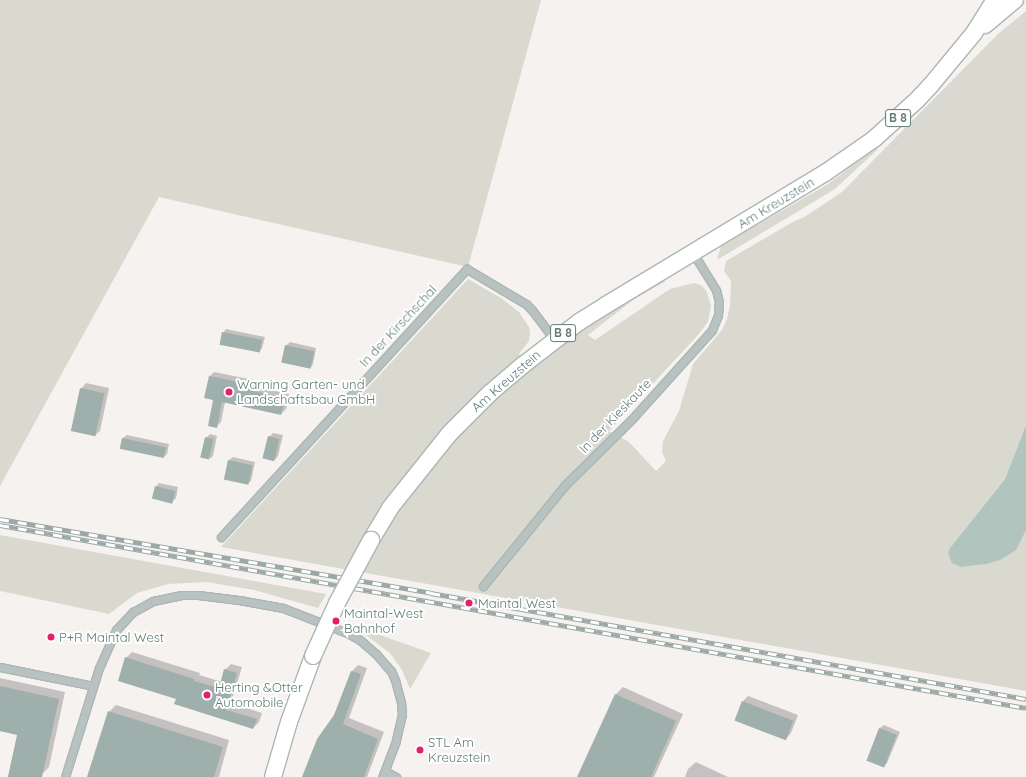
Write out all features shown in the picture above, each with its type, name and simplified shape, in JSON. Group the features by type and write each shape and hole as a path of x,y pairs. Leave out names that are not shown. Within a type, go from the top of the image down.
{"main road":[{"name":"Am Kreuzstein","path":"273,777 291,715 313,656 337,603 390,508 449,434 490,393 555,340 606,305 825,173 874,139 917,100 974,33 996,0"},
{"name":"Am Kreuzstein","path":"974,33 1015,0"}],"street":[{"name":"In der Kieskaute","path":"483,586 565,485 631,420 712,330 718,315 719,302 716,290 693,253"},
{"name":"In der Kirschschal","path":"221,537 467,269 526,304 555,340"},
{"path":"65,777 93,686 110,639 125,619 133,612 153,601 181,595 215,596 283,608 332,625 360,640 376,654 391,671 395,680 401,703 402,720 383,774 396,777"},
{"path":"0,667 93,686"}],"shaded area":[{"path":"0,0 541,0 468,267 159,197 0,486"},
{"path":"1026,11 1026,425 1005,479 950,548 961,567 987,564 1000,560 1026,530 1026,691 221,547 468,279 501,298 519,312 529,327 530,333 529,341 519,354 532,369 582,330 659,281 666,281 633,300 588,335 595,340 670,289 694,283 701,285 706,290 711,305 708,322 698,335 609,431 629,442 656,471 666,461 662,452 663,441 679,411 693,364 722,330 727,319 730,306 731,281 724,271 726,261 791,223 806,216 842,192 999,33"},
{"path":"878,146 877,150 835,189 717,260 721,246 828,184"},
{"path":"1026,425 1026,530 1016,550 1000,560 987,564 961,567 952,563 948,553 950,548 1005,479"},
{"path":"0,535 326,594 318,608 254,590 207,582 168,584 137,593 109,614 0,591"},
{"path":"360,628 431,653 410,689 402,670 390,653 363,633"}],"building":[{"path":"222,332 262,340 260,353 220,345"},
{"path":"285,345 314,351 311,369 281,363"},
{"path":"209,376 254,385 253,391 285,398 281,415 222,402 217,428 208,426 213,400 204,398"},
{"path":"80,388 104,393 95,436 71,431"},
{"path":"268,436 280,439 274,461 262,458"},
{"path":"205,437 214,439 209,459 200,457"},
{"path":"122,438 166,447 164,458 120,449"},
{"path":"228,460 252,465 248,485 224,480"},
{"path":"155,486 175,491 172,504 152,499"},
{"path":"125,657 219,688 224,669 237,673 226,710 257,719 253,729 174,704 176,699 118,681"},
{"path":"351,671 361,674 343,724 378,739 364,777 302,777 317,739 334,715"},
{"path":"0,686 59,699 42,777 8,777 17,735 0,731"},
{"path":"615,694 676,721 651,777 577,777"},
{"path":"742,701 793,721 786,740 734,721"},
{"path":"108,711 223,747 214,777 87,777"},
{"path":"879,728 897,735 884,767 866,761"}],"railway":[{"path":"0,519 431,593 1026,699"},
{"path":"0,525 1026,708"}],"place":[{"name":"Warning Garten- und Landschaftsbau GmbH","path":"229,392"},
{"name":"Maintal West","path":"469,603"},
{"name":"Maintal-West Bahnhof","path":"336,621"},
{"name":"P+R Maintal West","path":"51,637"},
{"name":"Herting &Otter Automobile","path":"207,695"},
{"name":"STL Am Kreuzstein","path":"420,750"}]}
